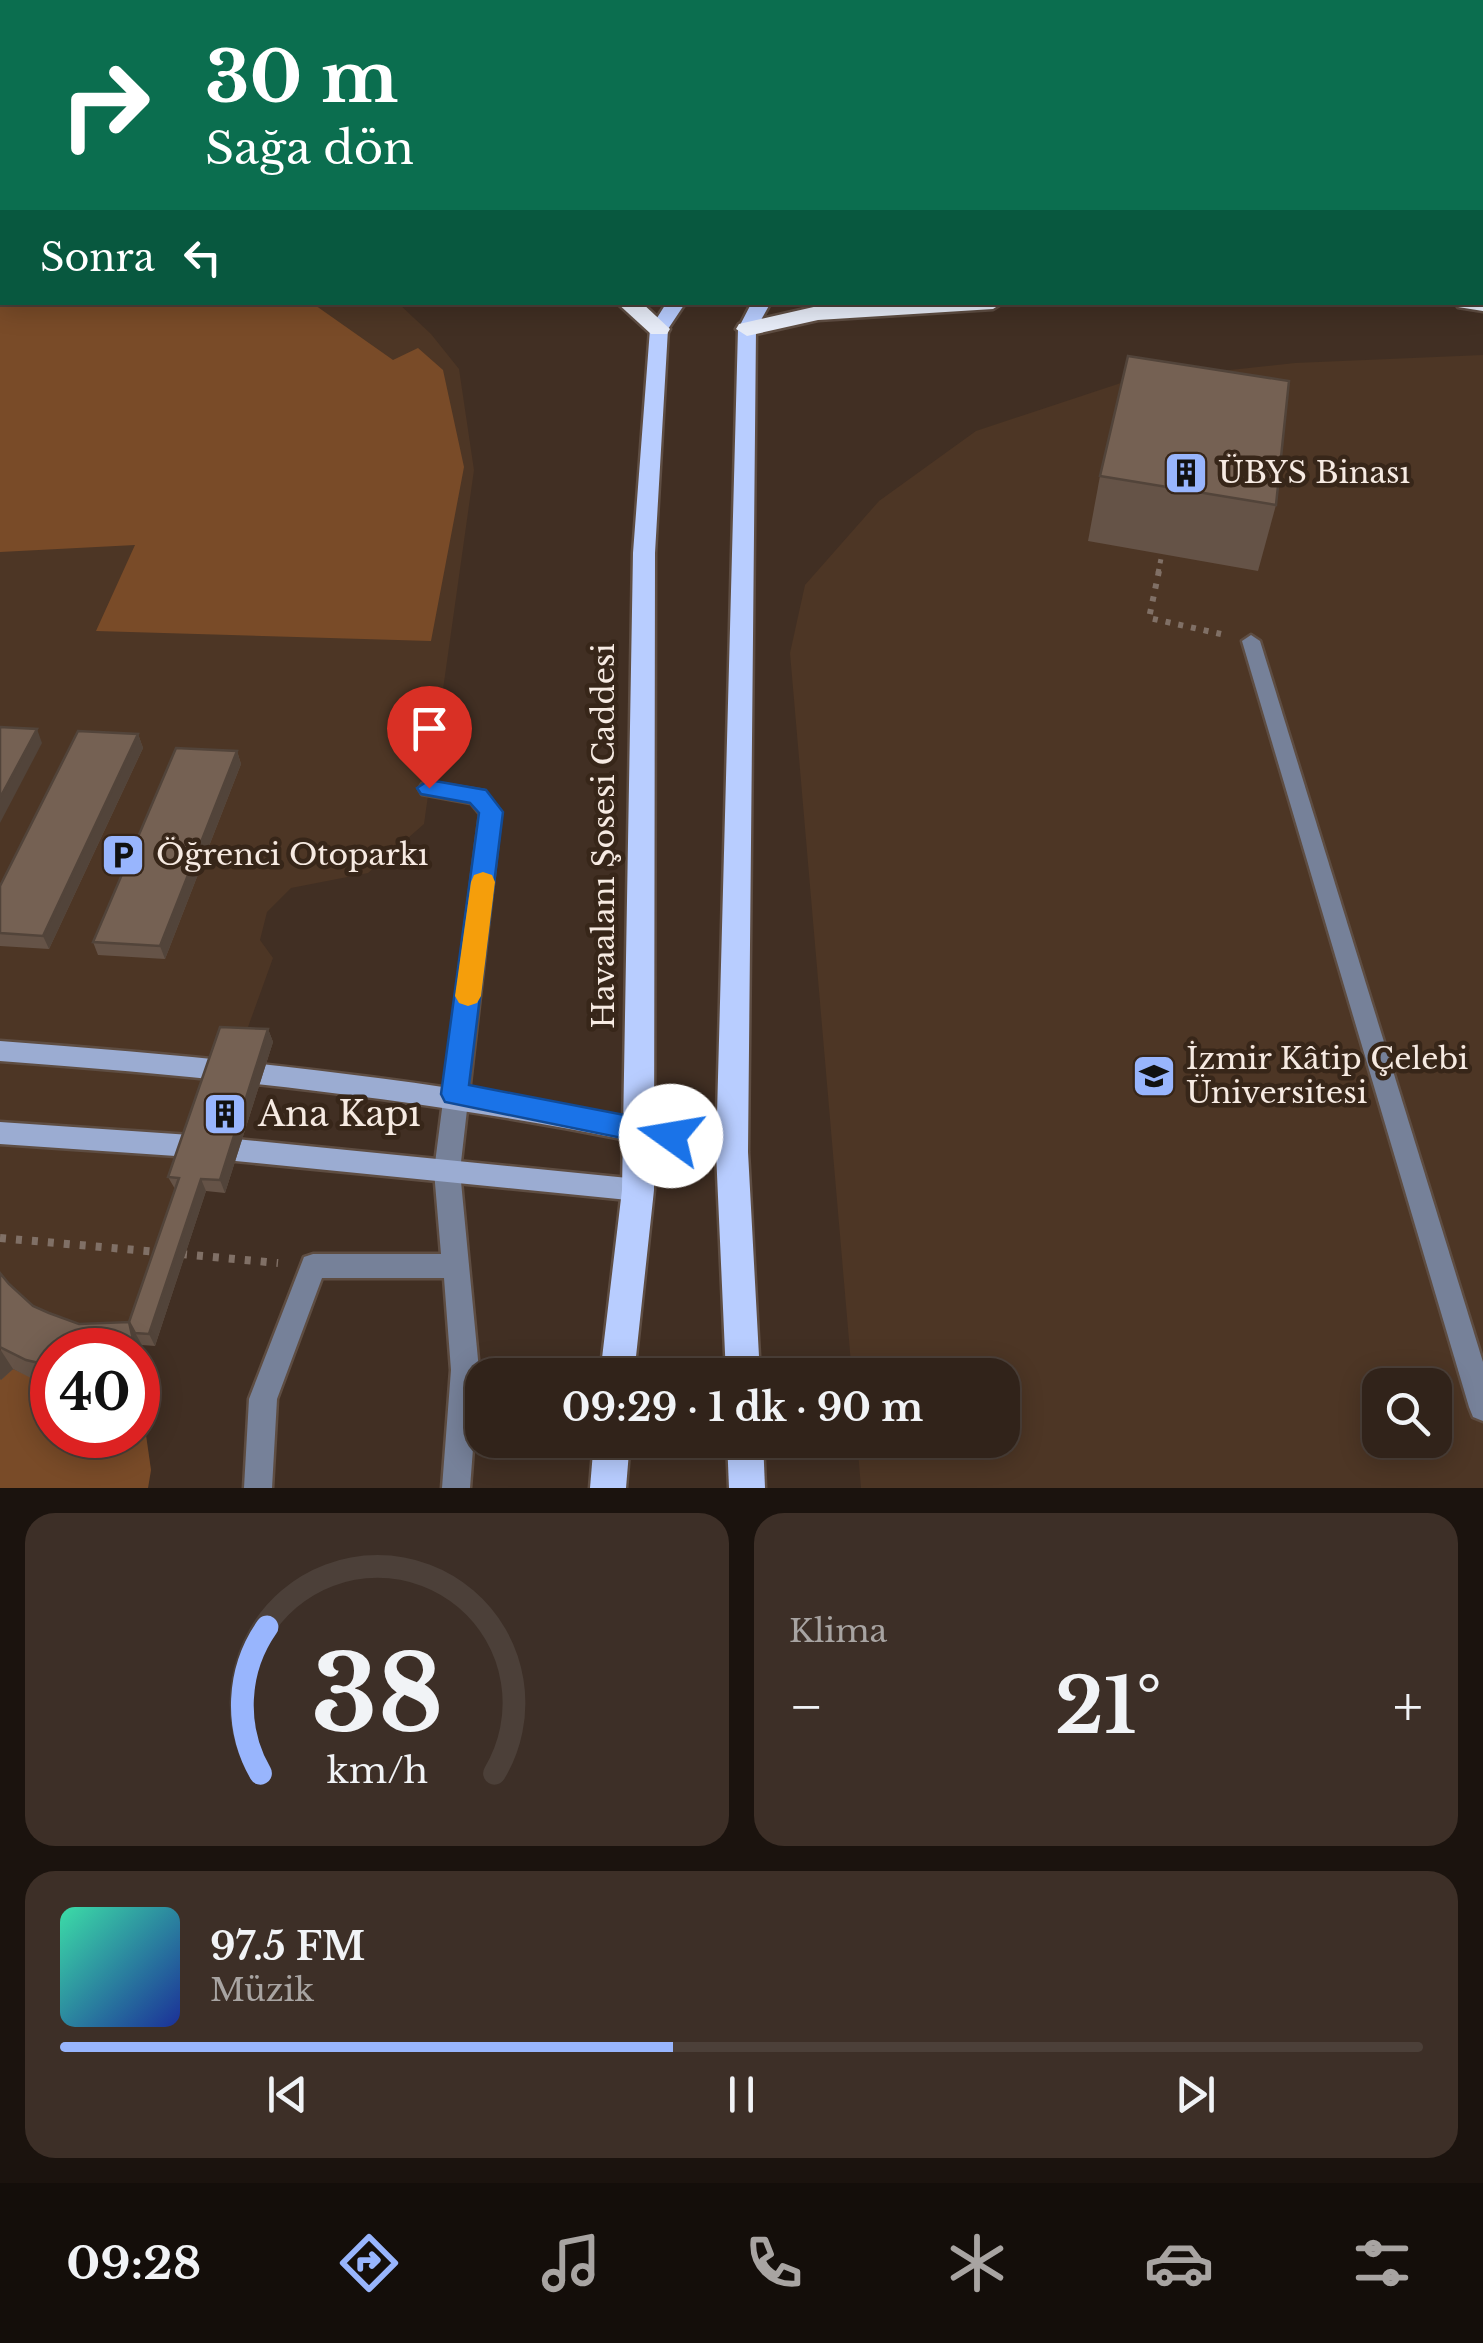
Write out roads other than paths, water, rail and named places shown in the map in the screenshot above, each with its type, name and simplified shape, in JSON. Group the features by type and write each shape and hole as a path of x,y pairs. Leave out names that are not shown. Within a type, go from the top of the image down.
{"highway":[{"path":"630,305 660,329"},
{"path":"747,329 818,314 949,305"}],"main road":[{"name":"Havaalanı Şosesi Caddesi","path":"619,1358 638,1190 640,1128 644,553 660,329 675,305"},
{"path":"742,1358 732,1152 747,329 760,305"},
{"path":"608,1488 610,1458"},
{"path":"746,1458 747,1488"}],"street":[{"path":"0,1051 234,1068 454,1094 640,1128 732,1152"},
{"path":"0,1132 638,1190"}],"lane":[{"path":"1251,641 1483,1408"},
{"path":"429,788 478,796 491,812 447,1171 465,1370 456,1488"},
{"path":"258,1488 263,1398 312,1266 458,1266"}],"place":[{"name":"ÜBYS Binası","path":"1186,473"},
{"name":"Öğrenci Otoparkı","path":"123,855"},
{"name":"İzmir Kâtip Çelebi Üniversitesi","path":"1154,1076"},
{"name":"Ana Kapı","path":"225,1114"}]}
